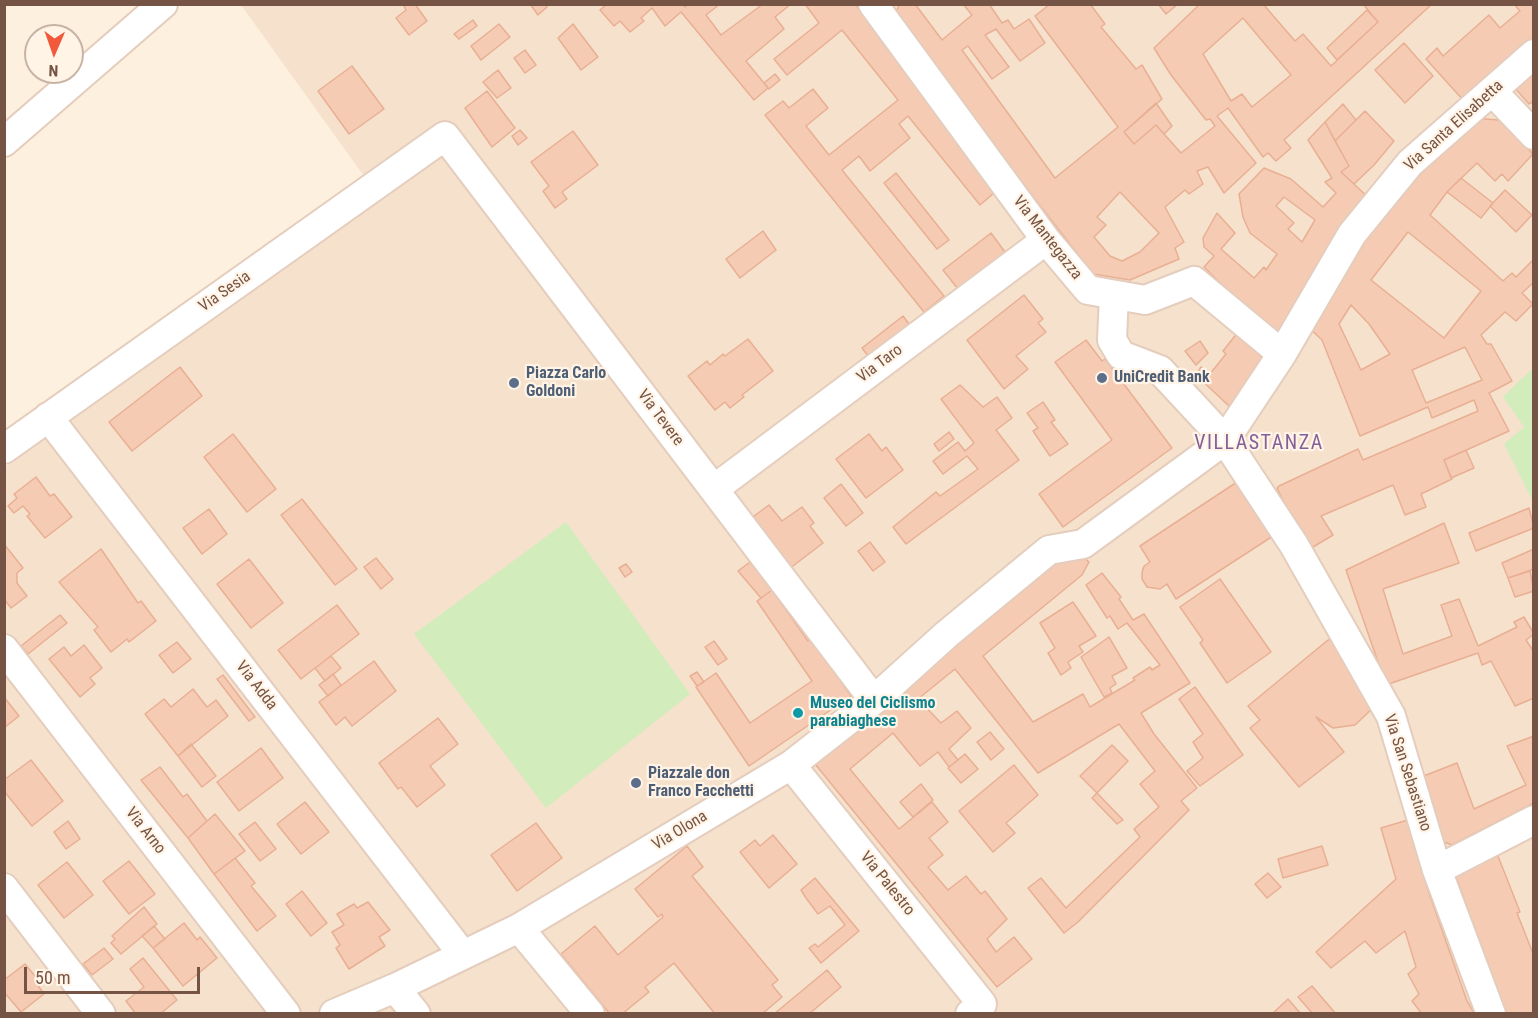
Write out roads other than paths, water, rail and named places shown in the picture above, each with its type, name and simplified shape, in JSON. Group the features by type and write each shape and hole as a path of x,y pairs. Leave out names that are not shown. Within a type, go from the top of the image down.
{"street":[{"path":"4,142 163,4"},
{"name":"Via Mantegazza","path":"874,5 1046,240 1088,290 1145,300 1194,281 1282,354"},
{"name":"Via Santa Elisabetta","path":"1225,440 1282,354 1352,234 1410,163 1533,54"},
{"path":"1492,91 1533,135"},
{"name":"Via Sesia","path":"4,448 446,136"},
{"name":"Via Tevere","path":"446,136 874,700"},
{"name":"Via Taro","path":"714,489 1046,240"},
{"name":"Via San Sebastiano","path":"1114,295 1112,340 1121,355 1160,370 1225,440 1294,545 1391,716 1437,870 1491,1014"},
{"name":"Via Adda","path":"48,417 463,955"},
{"name":"Via Olona","path":"334,1014 395,988 519,928 791,765 874,700 947,634 1049,550 1083,544 1225,440"},
{"name":"Via Arno","path":"4,649 286,1014"},
{"name":"Via Palestro","path":"791,765 976,1009"},
{"path":"1437,870 1533,820"},
{"path":"4,888 101,1014"},
{"path":"519,928 590,1014"},
{"path":"395,988 416,1014"}],"place":[{"name":"UniCredit Bank","path":"1102,378"},
{"name":"Piazza Carlo Goldoni","path":"514,383"},
{"name":"Museo del Ciclismo parabiaghese","path":"798,713"},
{"name":"Piazzale don Franco Facchetti","path":"636,783"}],"district":[{"name":"VILLASTANZA","path":"1259,444"}]}
